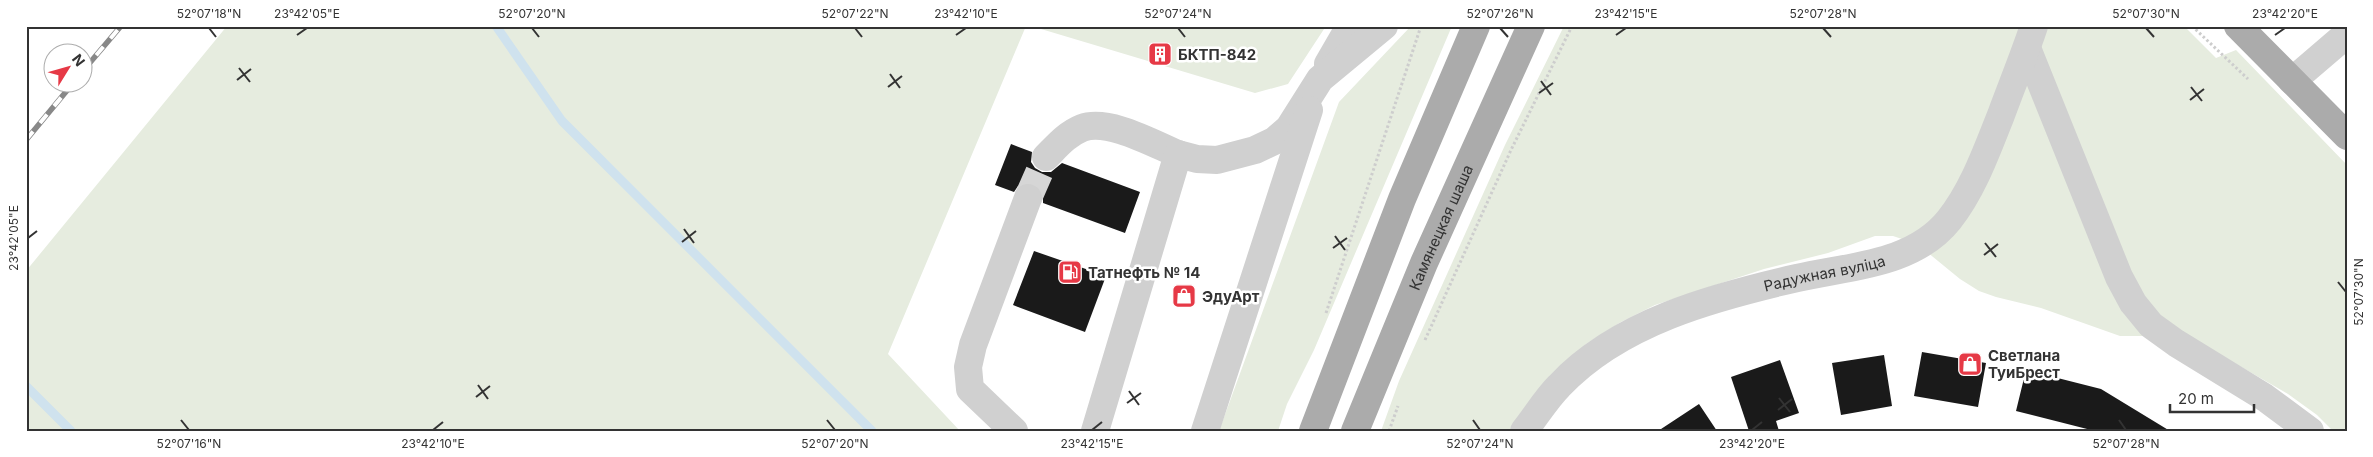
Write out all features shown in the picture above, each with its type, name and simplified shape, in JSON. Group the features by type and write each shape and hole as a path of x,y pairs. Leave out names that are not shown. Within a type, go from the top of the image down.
{"main road":[{"path":"1313,431 1402,199 1476,26"},
{"name":"Камянецкая шаша","path":"1355,431 1428,254 1531,26"},
{"path":"2238,26 2347,136"}],"street":[{"path":"1046,157 1070,134 1083,127 1097,125 1111,127 1178,154 1198,159 1217,160 1256,150 1274,141 1289,128 1350,26"},
{"path":"1205,431 1320,79 1384,26"},
{"path":"2292,81 2347,34"},
{"path":"2030,37 2119,277 2133,303 2151,325 2176,343 2264,397 2310,431"},
{"name":"Радужная вуліца","path":"1524,431 1559,386 1597,354 1658,320 1722,297 1896,256 1924,243 1949,220 1968,188 1987,150 2030,37"},
{"path":"1095,431 1178,154"},
{"path":"1014,431 970,389 968,367 979,324 1028,198"}],"path":[{"path":"1323,322 1422,26"},
{"path":"1422,347 1510,150 1572,26"},
{"path":"1389,431 1400,399"}],"shaded area":[{"path":"227,26 1026,26 888,354 960,431 26,431 26,271"},
{"path":"1031,26 1326,26 1288,84 1255,93"},
{"path":"1411,26 1452,26 1314,350 1287,404 1278,431 1219,431 1339,102"},
{"path":"1564,26 2184,26 2216,58 2236,50 2347,165 2347,431 2333,431 2317,415 2288,394 2212,350 2151,336 2120,336 2041,308 1996,297 1979,291 1960,279 1927,252 1911,242 1893,236 1875,236 1828,253 1764,269 1655,305 1621,322 1586,344 1558,369 1510,431 1381,431 1399,381 1505,145"}],"building":[{"path":"1011,144 1032,152 1031,162 1035,168 1042,172 1051,172 1062,163 1140,192 1125,233 1043,203 1040,188 1033,183 1018,186 1014,192 995,185"},
{"path":"1034,251 1106,276 1085,332 1013,305"},
{"path":"1922,352 1986,363 1978,407 1914,396"},
{"path":"1884,355 1892,406 1841,415 1832,363"},
{"path":"1780,360 1799,413 1776,421 1779,431 1749,431 1731,377"},
{"path":"2026,370 2101,389 2170,431 2095,431 2016,411"},
{"path":"1699,404 1717,431 1658,431"}],"waterway":[{"path":"496,26 562,121 872,431"},
{"path":"26,386 71,431"}],"tunnel":[{"path":"1028,198 1046,157"}],"railway":[{"path":"92,60 121,26"},
{"path":"26,140 66,92"}],"place":[{"name":"БКТП-842","path":"1160,54"},
{"name":"Татнефть № 14","path":"1070,272"},
{"name":"ЭдуАрт","path":"1184,296"},
{"name":"Светлана ТуиБрест","path":"1970,364"}]}
